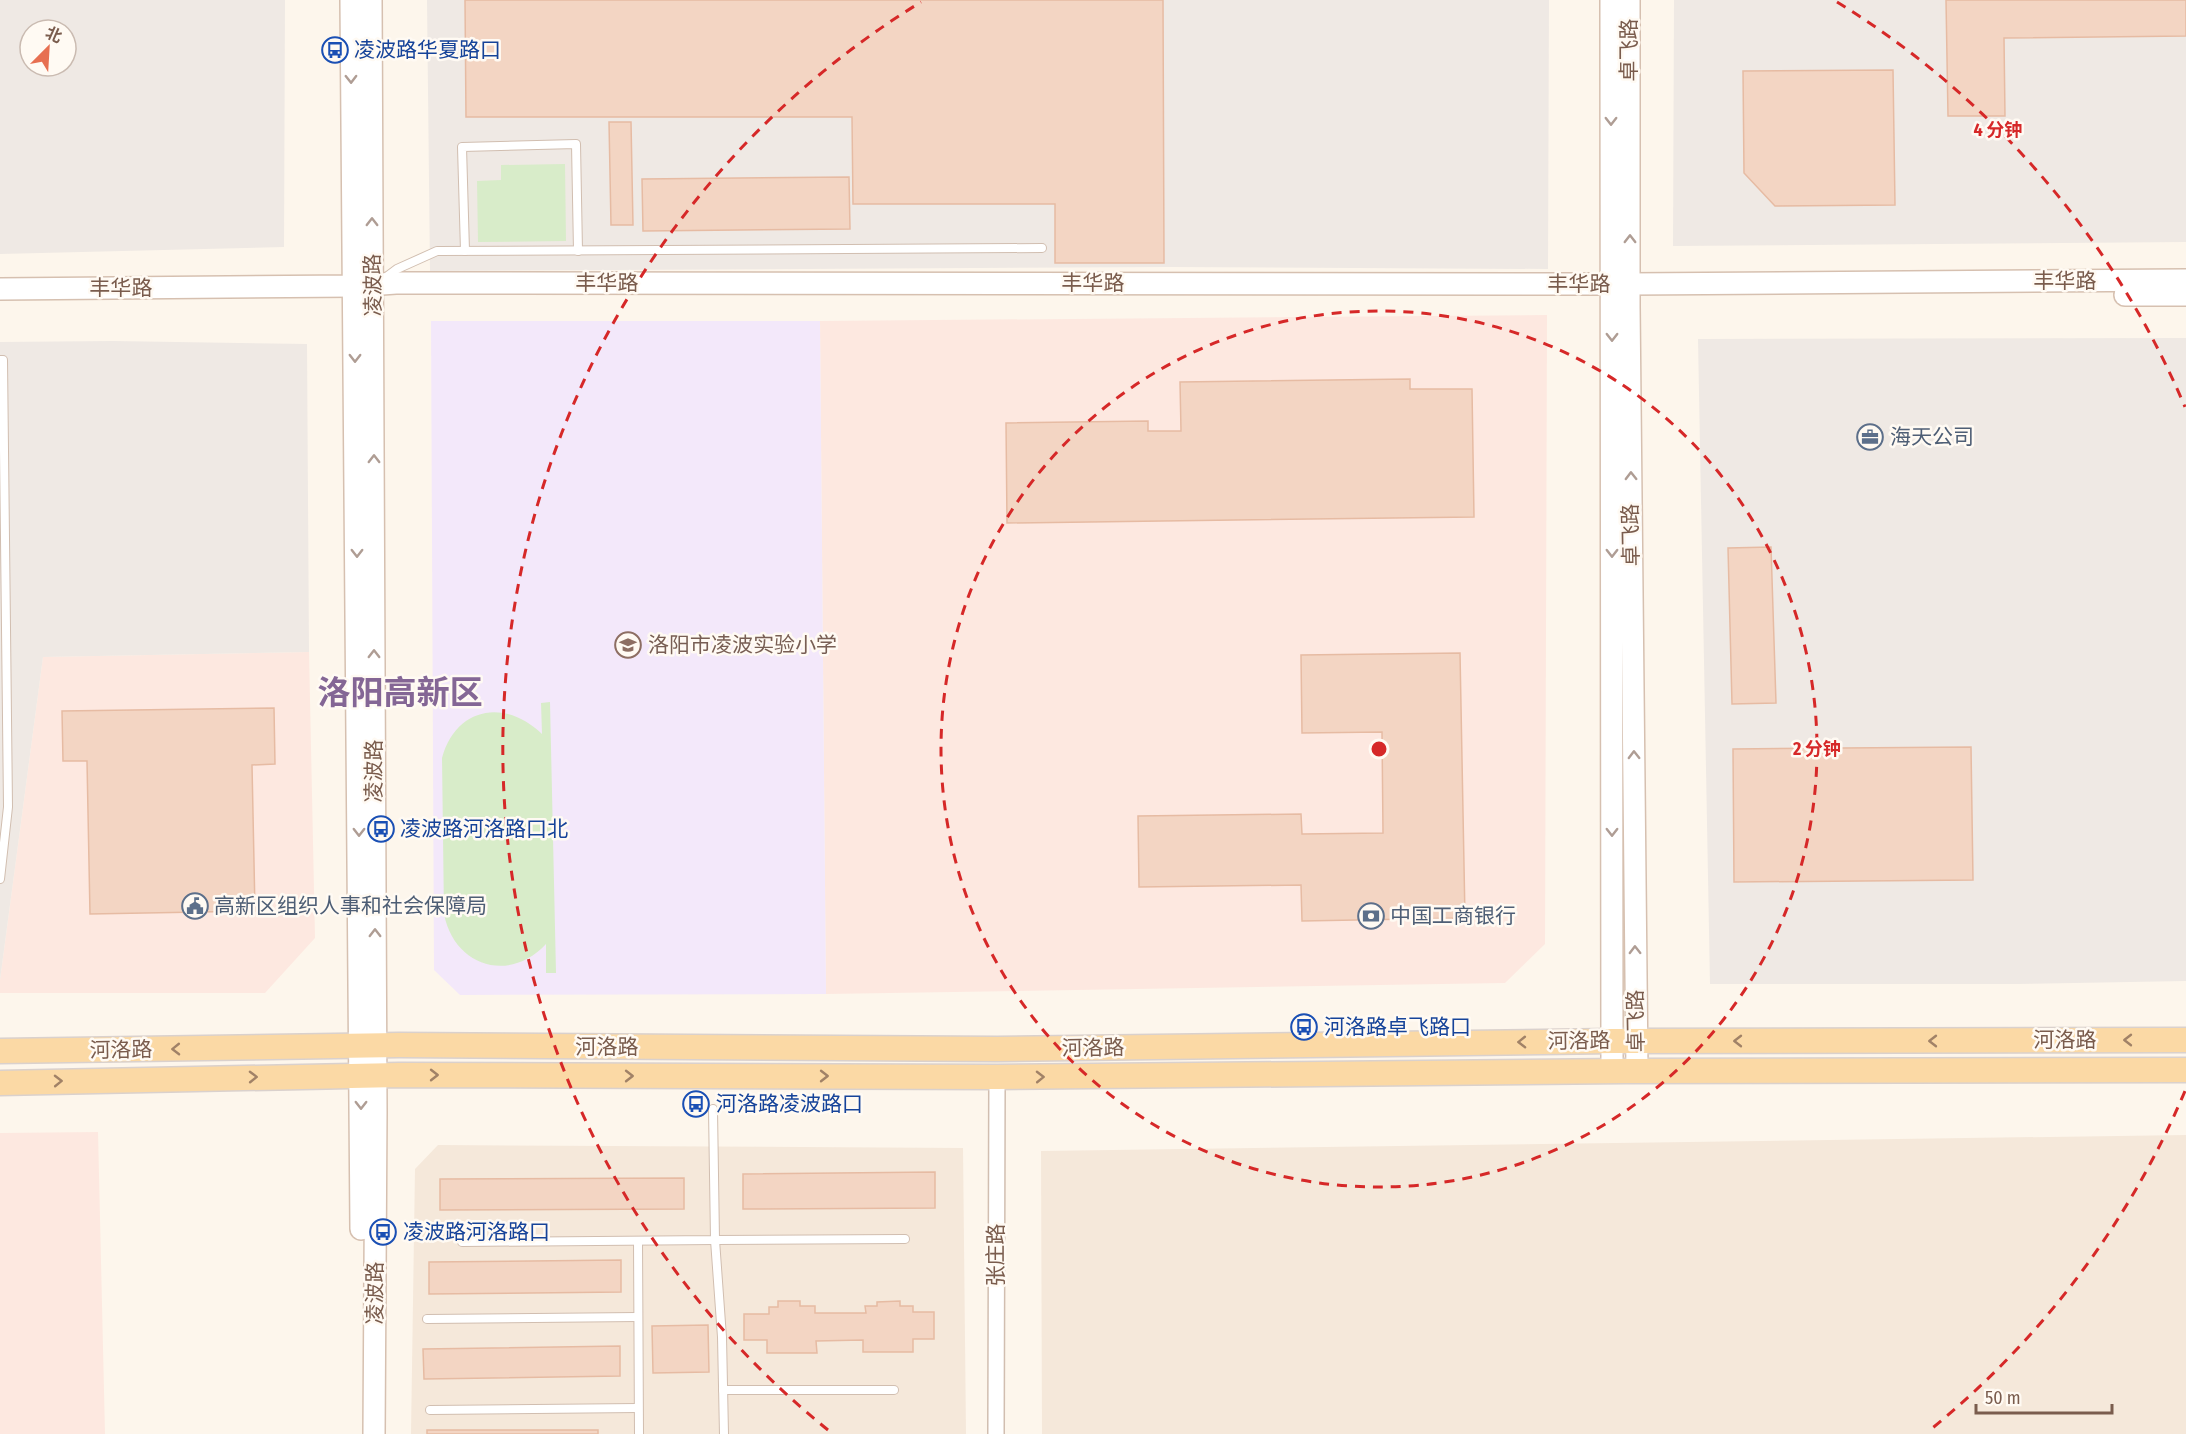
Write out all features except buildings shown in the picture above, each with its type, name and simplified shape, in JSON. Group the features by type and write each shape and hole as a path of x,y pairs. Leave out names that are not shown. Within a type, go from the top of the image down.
{"main road":[{"name":"河洛路","path":"0,1051 368,1046 997,1049 1613,1041 2186,1040"},
{"name":"河洛路","path":"0,1083 368,1076 997,1077 1612,1071 2186,1070"}],"street":[{"name":"凌波路","path":"351,0 364,292"},
{"name":"凌波路","path":"362,1434 368,1076 364,292 372,0"},
{"name":"卓飞路","path":"1611,0 1621,290 1637,1071"},
{"name":"卓飞路","path":"1612,1071 1621,290 1629,0"},
{"name":"丰华路","path":"0,289 364,292 396,297 1621,290 2186,280"},
{"name":"丰华路","path":"1621,290 2186,295"},
{"name":"丰华路","path":"0,300 364,292"},
{"name":"凌波路","path":"368,1076 374,1434"},
{"name":"张庄路","path":"996,1434 997,1077"}],"lane":[{"path":"465,251 462,147 576,144 578,251"},
{"path":"364,292 397,269 437,251 1042,248"},
{"path":"0,360 3,360 3,598 8,807 0,879"},
{"path":"713,1109 715,1240 722,1337 724,1434"},
{"path":"462,1242 905,1239"},
{"path":"638,1241 639,1434"},
{"path":"427,1319 638,1317"},
{"path":"723,1390 894,1389"},
{"path":"430,1410 639,1408"}],"shaded area":[{"path":"0,0 285,0 284,247 0,254"},
{"path":"427,0 1549,0 1548,269 1170,267 430,271"},
{"path":"1674,0 2186,0 2186,242 1673,246"},
{"path":"1547,315 1545,944 1505,983 826,994 820,321"},
{"name":"洛阳市凌波实验小学","path":"431,321 820,321 826,994 460,995 434,970"},
{"path":"2186,338 2186,981 2017,984 1710,984 1698,339"},
{"path":"0,342 307,344 309,652 43,657 0,980"},
{"path":"309,652 315,938 265,993 0,993 43,657"},
{"path":"98,1132 105,1434 0,1434 0,1133"},
{"path":"2186,1135 2186,1434 1042,1434 1041,1151"},
{"path":"438,1145 963,1148 966,1434 411,1434 415,1169"}],"green space":[{"path":"565,164 566,241 478,242 477,181 501,180 501,165"},
{"path":"550,702 556,973 546,973 546,944 516,964 500,966 485,964 471,957 459,946 450,932 444,914 442,758 449,741 458,728 483,713 498,712 513,715 542,734 541,703"}],"place":[{"name":"凌波路华夏路口","path":"335,50"},
{"name":"海天公司","path":"1870,437"},
{"name":"洛阳市凌波实验小学","path":"628,645"},
{"name":"凌波路河洛路口北","path":"381,829"},
{"name":"高新区组织人事和社会保障局","path":"195,906"},
{"name":"中国工商银行","path":"1371,916"},
{"name":"河洛路卓飞路口","path":"1304,1027"},
{"name":"河洛路凌波路口","path":"696,1104"},
{"name":"凌波路河洛路口","path":"383,1232"}],"district":[{"name":"洛阳高新区","path":"400,692"}]}
